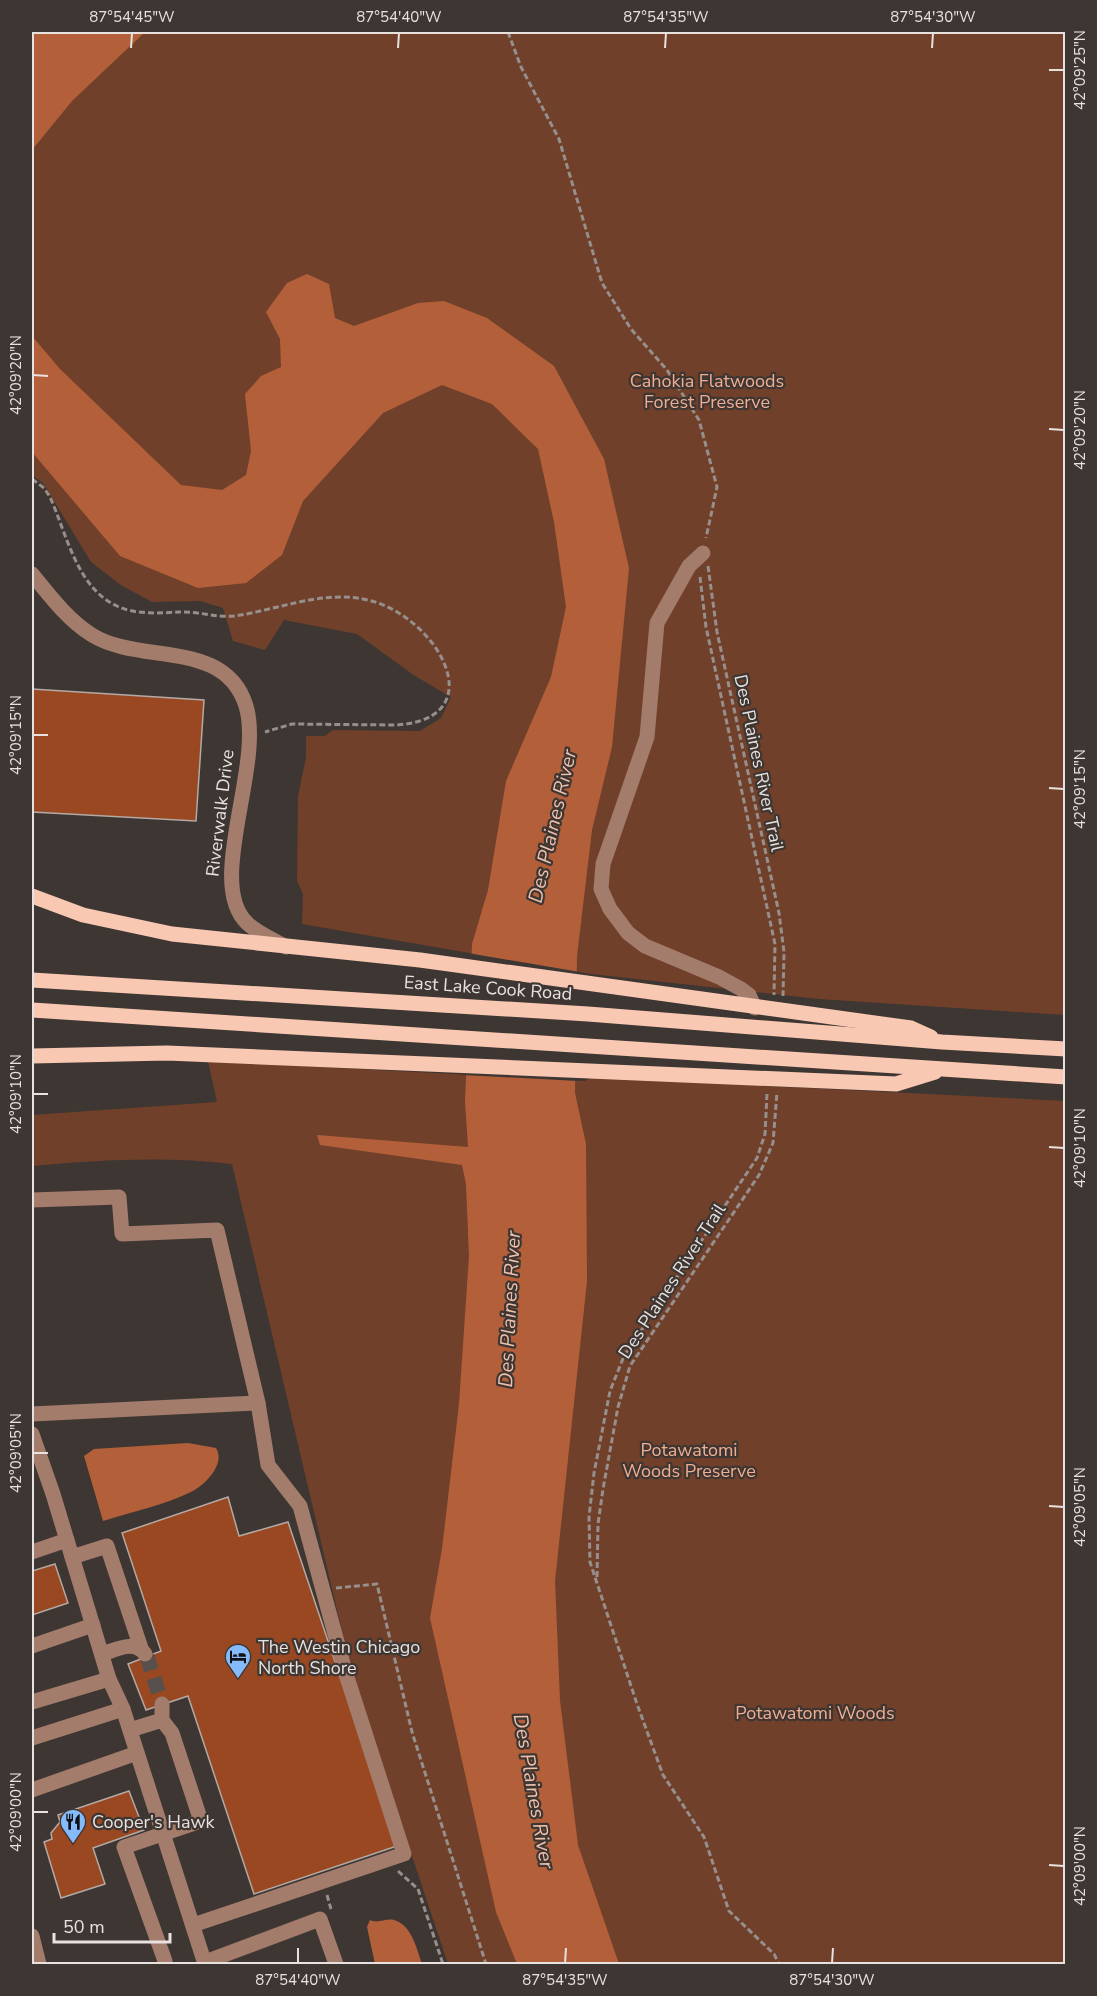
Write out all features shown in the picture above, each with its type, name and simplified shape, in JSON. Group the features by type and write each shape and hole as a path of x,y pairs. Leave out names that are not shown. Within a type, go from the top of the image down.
{"main road":[{"path":"32,896 83,915 172,934 453,966 911,1028 942,1042"},
{"name":"East Lake Cook Road","path":"32,980 588,1014 942,1042 1065,1048"},
{"path":"32,1010 1065,1077"},
{"path":"32,1056 167,1053 896,1084 942,1069"}],"street":[{"path":"703,554 689,566 657,623 647,737 603,864 601,889 609,909 628,933 645,946 741,989 749,995 755,1008"},
{"name":"Riverwalk Drive","path":"32,574 64,612 93,636 139,649 198,659 226,675 246,705 249,738 247,772 231,862 230,890 236,908 247,923 286,947"},
{"path":"32,1200 119,1197 122,1234 217,1230 258,1402 268,1465 300,1506 345,1671 404,1854 193,1926"},
{"path":"32,1414 258,1402"},
{"path":"32,1434 34,1452 67,1540 109,1679 123,1708 205,1963 320,1919 336,1965"},
{"path":"32,1551 67,1540"},
{"path":"72,1557 107,1546 144,1652 131,1645 102,1654"},
{"path":"32,1646 93,1625"},
{"path":"32,1702 109,1679"},
{"path":"32,1738 123,1708"},
{"path":"130,1730 162,1712 172,1733 201,1821 124,1847 161,1963"},
{"path":"32,1790 137,1753"},
{"path":"32,1936 39,1965"}],"path":[{"name":"Des Plaines River Trail","path":"508,32 521,67 559,139 602,283 632,329 667,370 699,420 717,488 700,577 706,627 769,911 776,958 775,978"},
{"path":"32,479 44,488 50,497 87,584 100,597 119,607 166,614 179,612 230,616 327,597 362,598 384,604 410,618 432,639 448,671 449,687 446,697 438,710 426,718 403,725 292,724 249,738"},
{"name":"Des Plaines River Trail","path":"703,554 709,569 717,632 779,913 784,952 784,979"},
{"path":"766,1113 765,1134 758,1158 624,1356 610,1390 589,1517 590,1562 633,1694 663,1775 704,1837 729,1911 774,1954 779,1965"},
{"name":"Des Plaines River Trail","path":"597,1580 597,1524 618,1407 630,1366 759,1175 773,1143 775,1113"},
{"path":"322,1589 377,1584 412,1732 486,1965"},
{"path":"384,1861 410,1880 418,1889 443,1965"}],"green space":[{"name":"Cahokia Flatwoods Forest Preserve","path":"32,32 1065,32 1065,1015 819,999 591,974 302,924 303,894 297,881 298,796 306,758 306,736 325,736 333,730 420,731 441,718 451,697 415,676 357,634 284,620 265,650 233,641 223,608 200,601 152,602 121,585 91,562 43,483 32,475"},
{"name":"Potawatomi Woods Preserve","path":"208,1061 585,1081 592,1077 1065,1101 1065,1964 448,1964 354,1682 232,1164 182,1160 132,1160 32,1166 32,1115 217,1102"}],"water":[{"path":"32,32 145,32 72,101 32,150"},
{"name":"Des Plaines River","path":"307,274 329,284 335,318 354,326 418,303 444,301 487,318 554,366 604,459 629,568 612,747 592,830 577,956 575,1093 586,1144 587,1281 555,1581 560,1701 578,1845 619,1964 517,1964 496,1912 430,1618 442,1549 459,1404 469,1256 466,1184 462,1165 320,1145 317,1135 468,1147 465,1101 472,944 488,890 506,781 551,677 566,607 554,522 538,449 492,404 442,385 383,413 303,501 282,555 246,583 198,588 120,556 32,452 32,336 60,369 181,485 222,490 246,475 251,451 245,394 261,376 281,367 280,339 266,312 287,283"},
{"path":"188,1443 216,1448 218,1461 208,1479 191,1492 170,1501 103,1521 84,1456 94,1449"},
{"path":"370,1920 394,1920 405,1927 413,1939 422,1964 375,1964 367,1927"}],"pier":[{"path":"468,953 580,972 578,1081 463,1075"}],"building":[{"path":"32,689 204,700 196,821 32,812"},
{"name":"The Westin Chicago North Shore","path":"228,1497 239,1536 288,1522 397,1846 254,1894 188,1696 146,1710 128,1664 161,1651 122,1533"},
{"path":"55,1564 68,1603 32,1615 32,1571"},
{"name":"Cooper's Hawk","path":"129,1791 144,1830 93,1848 105,1884 61,1898 44,1842 52,1839 51,1833 60,1822 58,1815"}],"tunnel":[{"path":"147,1656 162,1704"}],"place":[{"name":"The Westin Chicago North Shore","path":"238,1680"},
{"name":"Cooper's Hawk","path":"73,1845"}],"park label":[{"name":"Potawatomi Woods","path":"815,1713"}]}
